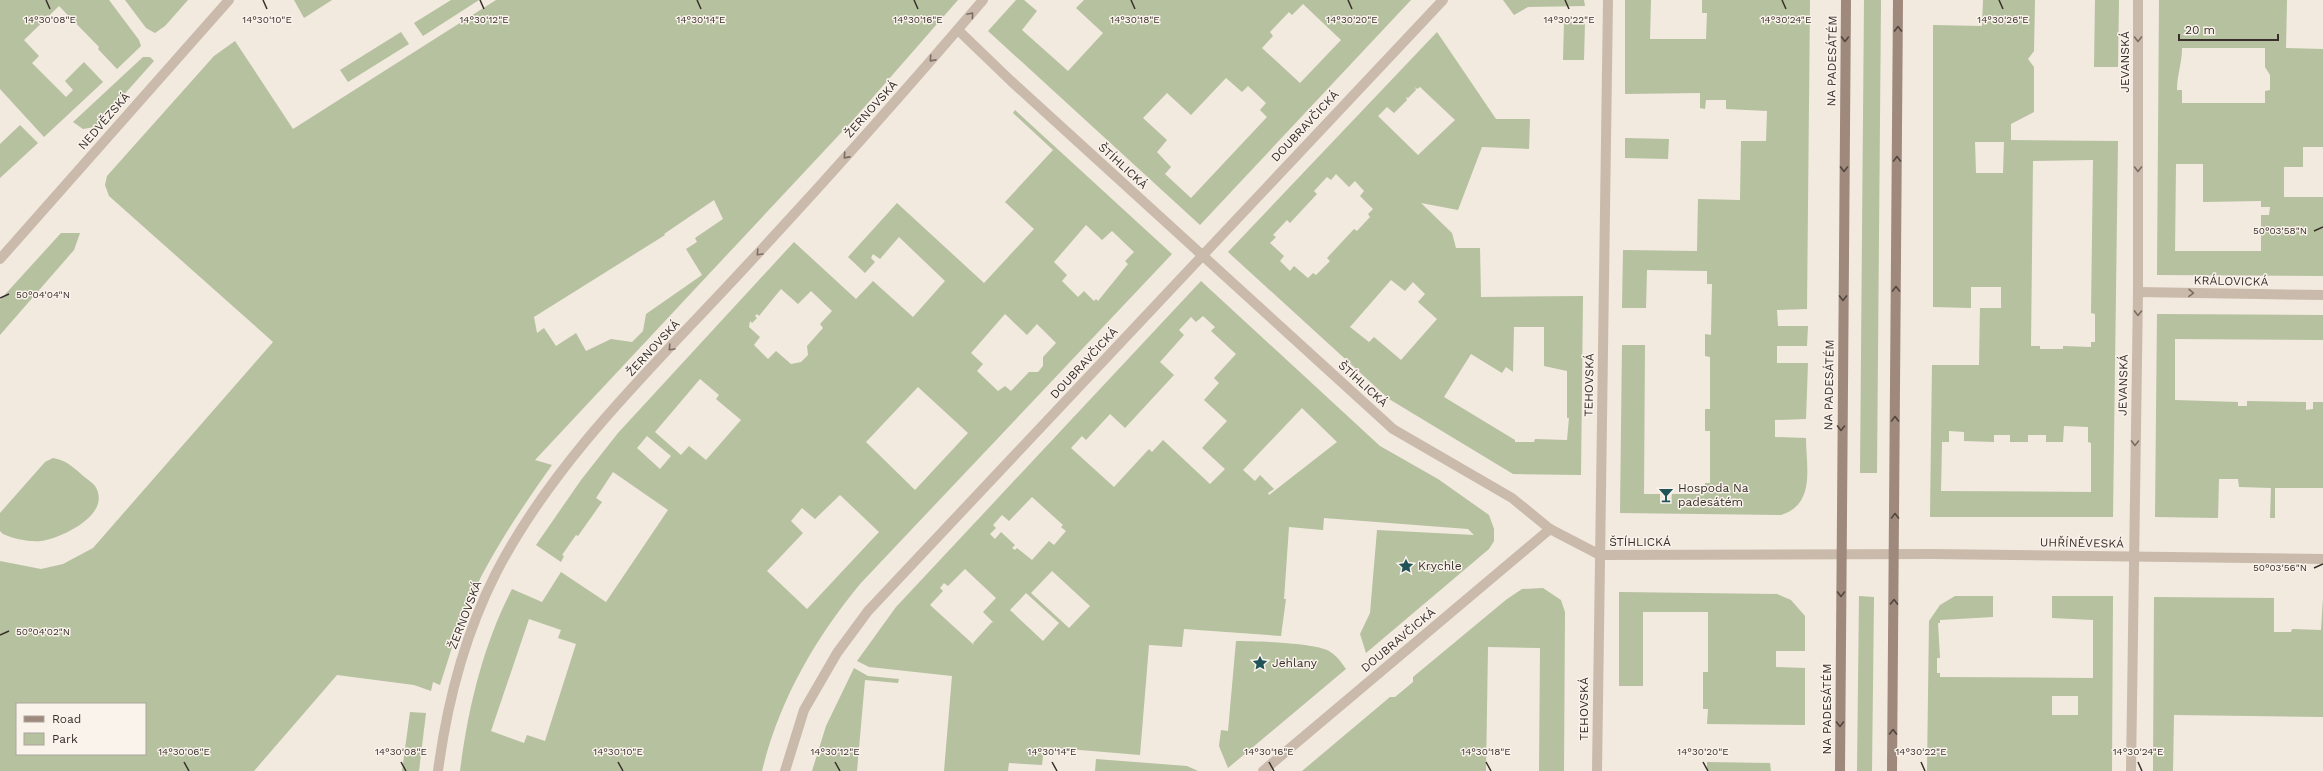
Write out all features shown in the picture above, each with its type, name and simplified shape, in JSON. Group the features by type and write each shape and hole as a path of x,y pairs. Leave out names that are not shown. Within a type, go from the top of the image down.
{"main road":[{"name":"NA PADESÁTÉM","path":"1840,771 1846,0"},
{"path":"1892,771 1895,555 1898,0"}],"street":[{"name":"NEDVĚZSKÁ","path":"0,259 229,0"},
{"name":"ŽERNOVSKÁ","path":"438,771 443,730 457,675 476,618 496,572 535,509 593,432 790,219 983,0"},
{"name":"DOUBRAVČICKÁ","path":"785,771 804,710 837,653 868,611 1443,0"},
{"name":"TEHOVSKÁ","path":"1597,771 1598,601 1600,555 1608,0"},
{"name":"JEVANSKÁ","path":"2131,771 2138,292 2138,0"},
{"name":"ŠTÍHLICKÁ","path":"958,30 1011,81 1202,256 1393,428 1512,498 1550,529 1600,555 1842,555"},
{"name":"KRÁLOVICKÁ","path":"2138,292 2323,295"},
{"name":"DOUBRAVČICKÁ","path":"1263,771 1550,529"},
{"name":"UHŘÍNĚVESKÁ","path":"1842,555 2323,559"}],"green space":[{"path":"0,0 109,0 139,40 141,46 117,69 98,49 99,47 59,6 24,40 39,56 32,63 66,97 73,90 65,81 84,62 103,82 44,137 0,89"},
{"path":"125,0 188,0 165,26 155,33 146,28"},
{"path":"294,0 332,0 304,18"},
{"path":"451,0 479,0 423,36 414,23"},
{"path":"496,0 958,0 853,120 535,460 552,465 507,532 486,567 460,623 440,685 433,682 431,691 414,685 337,675 254,771 0,771 0,561 41,569 63,564 93,548 273,342 109,196 105,185 107,176 214,56 235,41 293,129","holes":["714,200 723,219 695,238 697,242 686,249 702,275 646,314 643,331 632,342 611,339 586,351 576,333 556,346 544,328 537,333 534,317 665,235 664,234"]},
{"path":"1016,0 1024,0 1037,11 1022,30 1068,71 1103,33 1076,8 1084,0 1411,0 1200,225 988,31","holes":["1303,4 1341,40 1300,83 1262,48 1273,36 1270,32 1289,12 1292,15","1226,78 1242,92 1248,86 1266,103 1260,110 1267,117 1191,198 1165,174 1171,167 1157,152 1167,140 1143,118 1167,93 1191,115"]},
{"path":"1503,0 1584,0 1585,6 1528,7 1514,15"},
{"path":"1625,0 1651,0 1650,39 1706,39 1707,13 1702,13 1702,0 1810,0 1807,309 1777,310 1778,326 1808,326 1807,346 1777,346 1777,363 1808,363 1806,419 1775,420 1775,437 1806,438 1807,483 1800,502 1792,510 1781,515 1620,513 1622,345 1645,345 1644,494 1660,494 1660,502 1671,502 1672,494 1704,494 1705,483 1710,483 1710,431 1705,431 1705,409 1710,409 1710,357 1705,356 1705,334 1711,335 1712,284 1707,284 1707,271 1647,270 1646,308 1622,308 1623,250 1697,251 1698,199 1740,200 1741,141 1766,141 1767,111 1726,109 1726,100 1706,100 1705,109 1700,108 1700,93 1625,94"},
{"path":"1864,0 1881,0 1877,473 1860,473"},
{"path":"1983,0 2035,0 2034,51 2028,59 2034,67 2034,112 2011,124 2011,140 2118,141 2113,517 1930,517 1932,365 1979,365 1980,308 2001,308 2001,287 1971,287 1971,308 1933,307 1933,25 1982,26","holes":["1975,142 2004,142 2003,173 1976,173","2093,160 2091,313 2095,314 2095,342 2091,342 2091,347 2063,346 2063,349 2040,349 2040,346 2031,346 2033,161","2064,426 2088,427 2088,442 2091,443 2091,492 1941,491 1942,442 1949,442 1949,431 1964,432 1964,441 1994,442 1994,435 2010,435 2010,442 2028,442 2028,435 2046,435 2046,442 2063,442"]},
{"path":"2095,0 2119,0 2118,67 2094,67"},
{"path":"2159,0 2287,0 2286,48 2323,49 2323,147 2303,147 2303,167 2284,167 2284,197 2323,197 2323,276 2157,275","holes":["2182,48 2265,48 2265,67 2270,75 2270,90 2265,91 2265,103 2182,103 2182,90 2177,90","2176,164 2203,164 2203,202 2261,201 2261,207 2270,207 2269,215 2261,215 2261,251 2175,251"]},
{"path":"1564,22 1585,22 1584,60 1563,60"},
{"path":"401,32 409,44 348,82 340,70"},
{"path":"1437,32 1496,119 1530,119 1529,149 1482,147 1458,210 1421,203 1452,233 1456,248 1480,248 1481,297 1583,296 1581,475 1513,474 1389,399 1228,252","holes":["1415,87 1417,89 1420,87 1455,120 1418,155 1378,116 1387,107 1394,113 1407,100 1406,97 1408,98 1416,90","1336,174 1349,187 1355,181 1364,191 1360,196 1373,209 1368,214 1370,217 1357,231 1354,229 1327,258 1330,261 1316,275 1313,273 1308,278 1294,266 1290,271 1280,261 1284,256 1270,243 1276,237 1273,235 1287,220 1290,223 1317,194 1314,191 1327,177 1331,180","1391,280 1405,291 1413,282 1425,294 1418,302 1437,319 1401,360 1374,337 1369,342 1350,327","1514,327 1544,327 1544,366 1567,371 1567,418 1569,418 1567,440 1535,439 1534,442 1515,442 1515,440 1444,397 1471,354 1502,373 1506,367 1513,372"]},
{"path":"143,57 150,57 154,61 95,127 83,129 73,122"},
{"path":"1015,110 1172,254 860,584 843,605 813,649 788,696 769,745 762,771 460,771 467,724 478,677 493,632 512,589 542,602 561,572 606,602 668,510 613,472 596,498 602,502 578,536 576,535 562,555 564,556 561,562 536,545 581,480 618,433 794,242 856,299 873,281 913,317 945,281 899,237 880,259 873,254 871,258 875,262 865,273 848,257 897,203 984,283 1034,229 1005,202 1053,150 1013,113","holes":["1086,225 1102,240 1112,231 1134,252 1125,261 1128,264 1098,301 1096,299 1094,301 1084,291 1078,297 1062,281 1067,275 1054,262","781,289 798,304 811,291 832,311 820,324 823,328 807,346 808,355 801,362 791,364 776,351 768,359 754,345 760,337 749,327 750,321 752,323 757,318 755,316 757,314 759,316","1005,314 1027,335 1037,324 1056,343 1043,357 1043,366 1038,372 1029,372 1011,391 1005,386 998,391 977,371 983,364 971,353","700,379 719,395 716,399 741,420 706,460 689,446 681,455 655,432","918,387 968,433 915,490 866,442","647,436 671,456 660,469 637,448","840,495 879,532 807,609 767,571 803,533 791,521 802,508 815,519","529,619 561,630 558,638 576,644 545,741 527,735 524,743 491,731"]},
{"path":"20,125 38,143 0,178 0,144"},
{"path":"1625,138 1669,139 1668,159 1625,158"},
{"path":"61,233 80,233 74,250 0,335 0,300"},
{"path":"1201,281 1380,446 1438,479 1489,515 1494,529 1494,541 1489,549 1366,653 1360,634 1370,613 1377,530 1474,535 1468,529 1324,518 1323,530 1289,527 1284,599 1286,599 1281,636 1184,629 1182,647 1149,645 1140,755 1044,747 1042,765 1009,763 1008,771 944,771 952,676 869,667 857,661 896,607","holes":["1203,316 1215,327 1211,331 1236,354 1214,378 1219,383 1204,400 1227,421 1202,448 1225,469 1210,484 1163,440 1152,452 1149,449 1114,487 1071,448 1082,436 1086,440 1110,414 1125,428 1174,375 1160,362 1184,335 1179,330 1191,317 1196,322","1302,408 1337,442 1269,495 1268,493 1274,489 1260,475 1255,481 1243,470","1032,497 1063,525 1061,527 1066,531 1054,545 1049,541 1032,560 1017,548 1015,550 1012,548 1015,545 1001,532 995,539 990,534 996,528 993,525 1002,515 1009,521","965,569 996,598 983,612 994,623 992,622 973,643 974,645 930,605 943,591 940,588 944,583 948,586","1052,571 1090,606 1069,628 1031,593","1026,593 1059,623 1043,641 1010,610"]},
{"path":"2157,314 2323,315 2323,340 2175,339 2175,400 2238,402 2238,406 2247,406 2247,401 2306,402 2306,410 2313,409 2313,402 2323,402 2323,488 2275,488 2275,518 2270,518 2271,488 2239,487 2238,479 2219,479 2218,518 2155,517"},
{"path":"53,458 61,460 75,468 95,486 99,496 97,506 83,523 72,530 50,539 41,541 22,540 3,534 0,531 0,513 45,462"},
{"path":"1543,588 1561,600 1565,612 1564,771 1539,771 1540,648 1488,647 1486,771 1302,771 1390,697 1395,697 1413,682 1413,677 1507,599 1522,589"},
{"path":"1619,592 1777,594 1791,600 1805,616 1805,651 1776,651 1776,667 1805,668 1805,725 1707,724 1708,709 1703,709 1703,672 1708,672 1708,612 1643,612 1643,686 1619,686"},
{"path":"1859,596 1874,597 1872,771 1857,771"},
{"path":"1955,596 1993,596 1993,617 1940,620 1940,623 1938,623 1940,658 1937,658 1937,673 1940,673 1940,677 2093,678 2093,620 2052,618 2052,596 2113,596 2112,771 1927,771 1929,621 1940,605","holes":["2052,696 2078,696 2078,715 2052,715"]},
{"path":"2154,597 2274,598 2274,632 2291,632 2292,629 2321,630 2323,598 2323,717 2174,715 2173,771 2153,771"},
{"path":"1236,641 1284,643 1322,648 1334,655 1346,669 1228,768 1219,746 1221,730 1228,731"},
{"path":"854,668 868,676 899,679 898,683 865,680 857,771 812,771 826,726"},
{"path":"410,712 426,713 419,771 402,771"},
{"path":"1096,759 1187,766 1198,771 1095,771"},
{"path":"1707,762 1770,763 1771,771 1707,771"}],"place":[{"name":"Hospoda Na padesátém","path":"1666,495"},
{"name":"Krychle","path":"1406,566"},
{"name":"Jehlany","path":"1260,663"}]}
